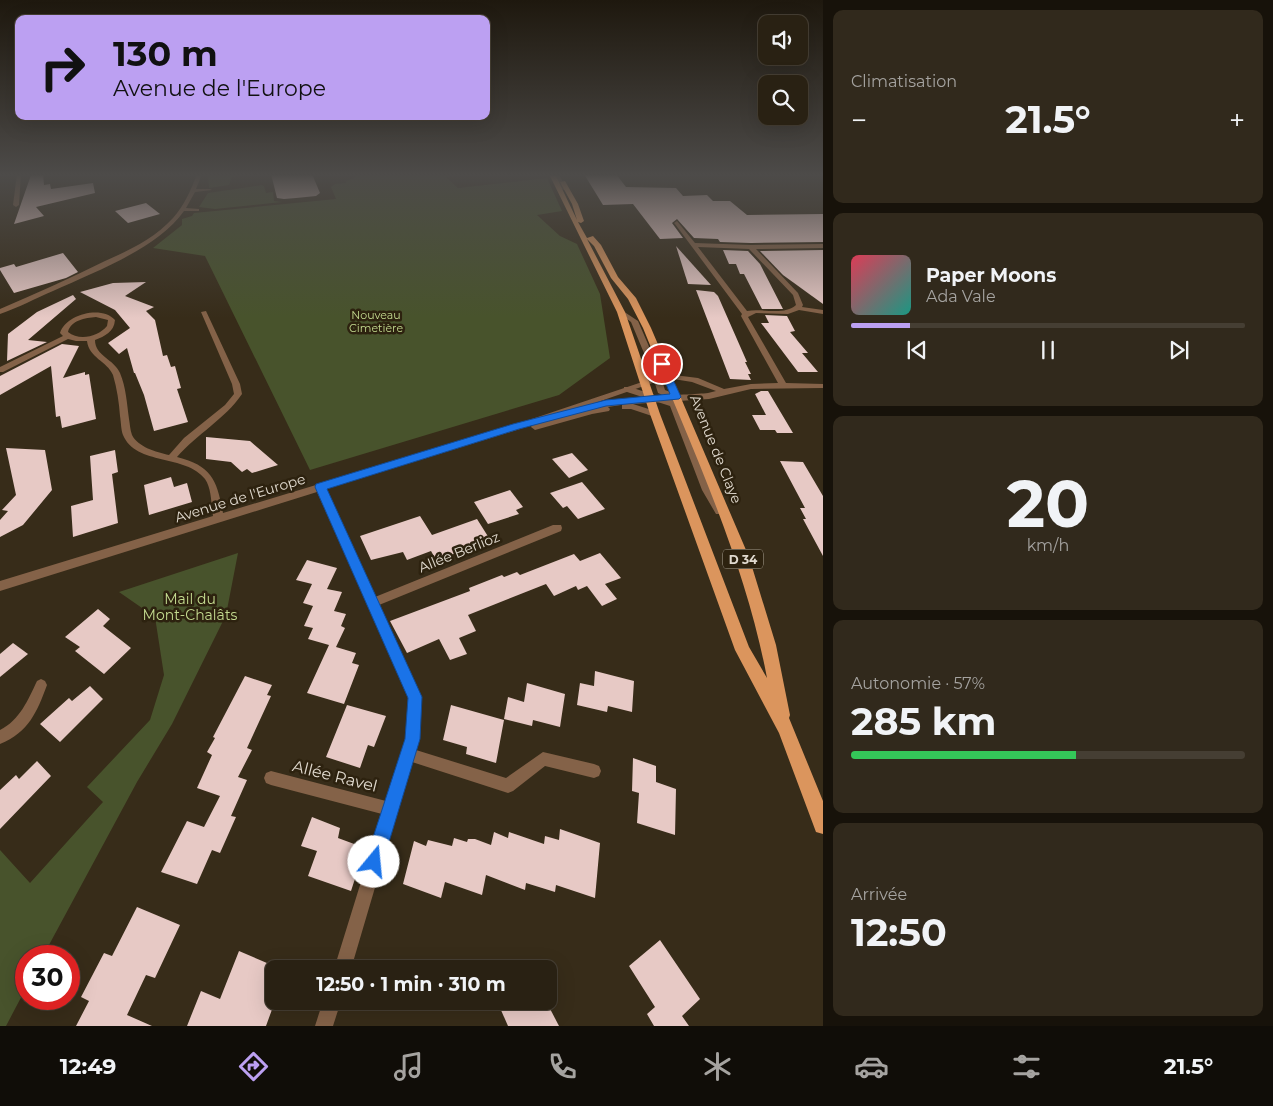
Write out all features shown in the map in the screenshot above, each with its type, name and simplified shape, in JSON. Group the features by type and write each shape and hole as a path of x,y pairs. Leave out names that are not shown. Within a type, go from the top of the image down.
{"main road":[{"name":"Avenue de Claye","path":"574,222 621,312 645,383 654,402 743,650 786,729 823,824"},
{"name":"Avenue de Claye","path":"582,222 590,238 597,245 616,278 632,298 662,377 676,397 742,557 768,645 786,729"}],"street":[{"path":"0,312 136,249 164,230 171,222"},
{"path":"677,223 746,314 746,321 783,385"},
{"path":"693,245 823,246"},
{"path":"751,246 796,294 800,304 798,308"},
{"path":"746,314 750,312 790,312 798,308 823,312"},
{"path":"170,459 187,440 228,406 238,394 236,384 204,312"},
{"path":"621,312 634,321 662,377 680,376 710,385 722,391"},
{"path":"0,370 66,337 77,340 91,338 106,332 111,328 112,320 109,317 96,315 80,318 67,325 64,333 66,337"},
{"path":"91,338 90,345 96,355 110,364 117,373 127,435 131,441 143,450 191,464 205,473 211,482 220,519"},
{"name":"Avenue de l'Europe","path":"517,427 662,377"},
{"name":"Avenue de l'Europe","path":"517,427 531,428 592,411 632,406 676,397 709,396 722,391 783,385 823,386"},
{"path":"628,389 654,402 669,402 674,406 707,490 728,523"},
{"name":"Avenue de l'Europe","path":"0,586 517,427 606,403 654,402"},
{"path":"320,487 415,697 412,739 408,754 345,960"},
{"name":"Allée Berlioz","path":"372,603 557,528"},
{"path":"0,737 6,735 21,723 33,706 41,685"},
{"path":"408,754 508,786 543,759 594,771"},
{"name":"Allée Ravel","path":"271,778 390,809"},
{"path":"324,1026 329,1010"}],"green space":[{"name":"Nouveau Cimetière","path":"182,222 545,222 560,236 577,244 600,294 610,358 559,395 310,470 205,256 153,248 182,225"},
{"name":"Mail du Mont-Chalâts","path":"238,553 226,615 172,724 137,782 49,945 15,945 15,1009 6,1026 0,1026 0,850 30,883 103,802 87,787 150,720 164,675 155,617 119,592"}],"building":[{"path":"647,222 673,222 672,223 683,238 660,239"},
{"path":"680,222 823,222 823,242 751,243 720,242 718,239 694,238"},
{"path":"676,246 711,285 688,284"},
{"path":"723,250 748,251 760,264 783,309 762,309 744,274 740,274 736,264 729,264"},
{"path":"823,250 823,304 783,275 760,251"},
{"path":"63,253 78,272 66,278 14,293 0,270 0,268 14,264 16,267"},
{"path":"146,282 125,296 154,307 146,311 155,320 163,356 167,355 171,367 175,366 181,388 177,389 188,422 154,431 144,395 134,373 127,348 119,354 108,343 130,328 115,310 80,292 113,283"},
{"path":"696,290 714,292 718,296 747,362 745,362 751,374 748,374 751,380 730,379"},
{"path":"73,295 76,299 28,340 47,342 7,361 8,334 37,312"},
{"path":"765,315 787,316 795,331 790,332 808,353 802,353 818,372 798,372 761,323 769,323"},
{"path":"62,344 79,346 63,378 85,372 85,375 89,374 96,419 62,428 60,416 56,417 51,366 0,395 0,376"},
{"path":"761,391 768,391 793,433 760,430 752,415 766,415 755,394"},
{"path":"206,437 250,441 278,465 252,473 247,469 242,472 231,462 206,459"},
{"path":"6,448 45,450 52,490 23,525 0,537 0,520 8,511 2,510 16,495"},
{"path":"115,450 118,472 112,474 118,523 73,537 71,506 93,500 90,456"},
{"path":"572,453 588,470 569,478 552,459"},
{"path":"780,461 803,462 823,496 823,556 803,519 806,519 800,508 805,508"},
{"path":"171,477 174,487 187,483 192,502 149,515 144,485"},
{"path":"582,482 605,509 578,519 567,506 563,508 550,493"},
{"path":"510,490 523,507 516,510 519,514 488,524 474,502"},
{"path":"420,516 432,535 477,519 489,538 481,541 483,544 436,560 431,551 407,560 403,552 371,560 360,536"},
{"path":"600,553 621,578 605,584 617,599 602,606 587,586 578,590 576,586 554,596 546,584 468,615 476,631 459,638 467,654 450,660 439,639 407,653 390,621 470,591 469,588 502,575 504,577 517,572 520,575 574,554 580,561"},
{"path":"307,560 337,568 327,589 342,592 334,611 346,614 341,626 345,628 336,647 356,653 352,663 359,665 344,704 307,693 329,645 308,639 313,628 304,626 313,606 303,603 312,584 296,580"},
{"path":"98,609 110,619 103,626 131,648 104,674 75,651 80,647 65,637"},
{"path":"13,643 28,654 0,677 0,654"},
{"path":"595,671 634,681 632,712 608,706 607,712 577,705 580,683 594,686"},
{"path":"245,676 272,685 267,695 271,696 247,748 252,750 238,777 247,780 231,816 236,817 220,853 212,850 197,884 161,872 187,821 204,827 220,796 197,788 212,755 207,752 215,738 213,737"},
{"path":"527,683 565,694 560,727 533,720 532,726 504,719 508,697 524,702"},
{"path":"90,686 103,699 60,742 40,724 69,698 72,701"},
{"path":"347,705 386,716 374,747 368,745 360,768 326,757"},
{"path":"451,705 504,720 496,763 466,754 467,747 443,740"},
{"path":"633,758 656,766 656,782 676,789 675,835 637,823 639,793 632,791"},
{"path":"37,761 51,776 0,829 0,790 16,775 19,779"},
{"path":"312,817 340,828 338,838 365,848 351,891 308,876 317,851 301,846"},
{"path":"560,829 600,843 595,898 556,885 555,892 526,883 525,890 486,875 482,895 445,882 441,898 403,884 414,841 426,846 428,840 452,846 454,838 467,842 468,839 475,839 491,845 494,832 508,838 509,832 544,844 545,836 559,840"},
{"path":"137,907 180,925 155,978 146,975 127,1015 152,1026 76,1026 89,1001 81,997 104,953 112,956"},
{"path":"660,940 700,999 682,1016 689,1026 654,1026 647,1014 655,1007 629,966"},
{"path":"239,951 265,962 265,1010 272,1010 266,1026 187,1026 201,991 220,999"},
{"path":"501,1010 551,1010 559,1026 508,1026"}],"route":[{"path":"374,862 412,739 415,697 320,487 517,427 606,403 676,397 662,364"}]}
